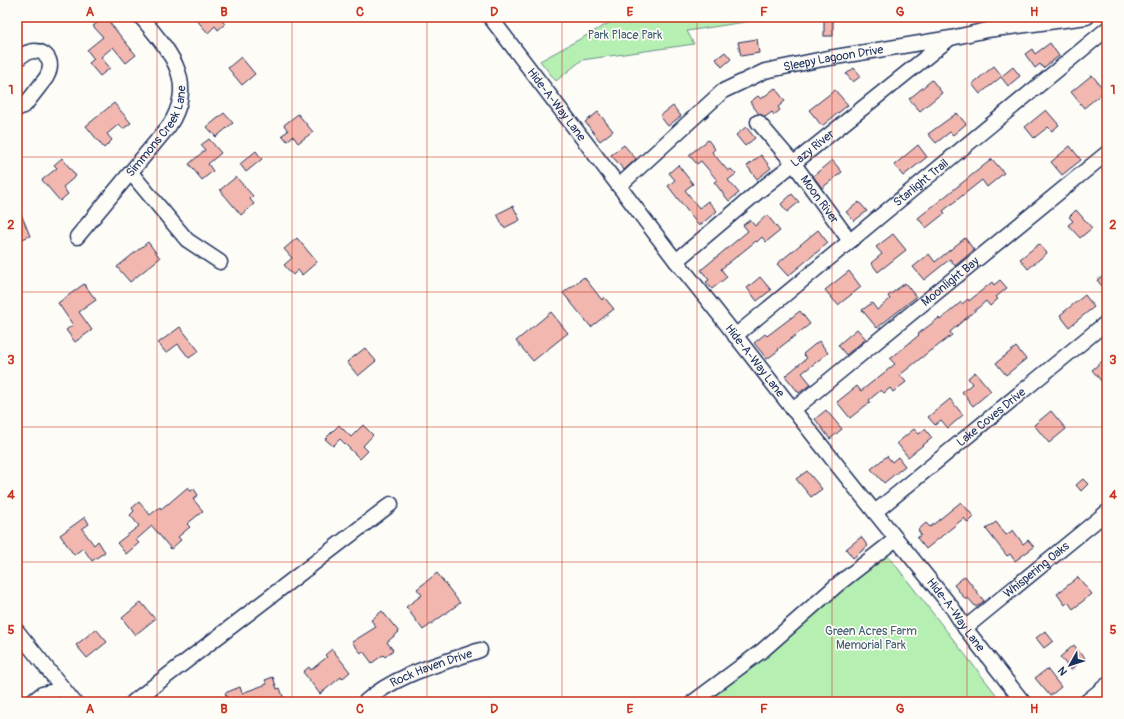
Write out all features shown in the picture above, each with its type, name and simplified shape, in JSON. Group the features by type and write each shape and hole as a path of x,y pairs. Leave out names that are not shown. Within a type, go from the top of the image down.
{"street":[{"name":"Simmons Creek Lane","path":"77,237 170,126 179,108 182,96 178,67 163,44 141,17"},
{"name":"Hide-A-Way Lane","path":"490,17 676,261 704,294 793,410 953,609 965,628 1024,702"},
{"name":"Sleepy Lagoon Drive","path":"619,186 723,91 765,71 823,59 951,38 1000,28 1087,17"},
{"name":"Starlight Trail","path":"735,336 1107,29"},
{"name":"Lazy River","path":"676,261 759,191 951,38"},
{"path":"17,60 25,53 36,50 46,55 50,62 48,75 46,78 25,105 17,109"},
{"name":"Moon River","path":"758,122 794,164 850,241"},
{"name":"Moonlight Bay","path":"793,410 1107,153"},
{"path":"131,173 187,240 220,262"},
{"name":"Lake Coves Drive","path":"875,512 1107,324"},
{"path":"133,702 390,504"},
{"name":"Whispering Oaks","path":"965,628 1107,512"},
{"path":"693,702 763,650 837,585 896,539"},
{"path":"17,631 61,696"},
{"name":"Rock Haven Drive","path":"365,702 380,690 402,678 480,650"},
{"path":"1086,702 1107,685"},
{"path":"32,702 42,694 61,696 74,702"}],"green space":[{"name":"Park Place Park","path":"620,17 777,17 687,31 694,44 582,60 556,81 540,61"},
{"name":"Green Acres Farm Memorial Park","path":"882,548 1002,702 683,702"}],"building":[{"path":"105,17 136,55 126,63 113,47 101,57 110,68 100,76 89,63 94,59 87,50 103,37 93,26"},
{"path":"194,17 218,17 225,24 218,30 215,26 208,33"},
{"path":"824,18 833,18 833,36 824,36"},
{"path":"757,39 759,53 741,56 738,42"},
{"path":"1050,43 1059,56 1043,68 1040,64 1035,68 1025,54 1032,49 1035,54"},
{"path":"725,52 731,59 722,67 716,59"},
{"path":"241,57 255,74 242,85 228,68"},
{"path":"994,66 1002,76 1013,67 1020,76 1008,86 1001,77 980,94 972,84"},
{"path":"854,68 861,76 853,82 846,74"},
{"path":"1092,75 1105,91 1084,108 1071,92"},
{"path":"932,80 942,93 920,111 909,99"},
{"path":"775,88 785,101 778,107 780,110 774,115 772,112 765,117 759,114 750,102 758,96 761,99"},
{"path":"835,90 848,105 822,126 809,110"},
{"path":"114,103 131,123 123,129 119,124 107,134 112,140 104,148 86,126"},
{"path":"673,106 681,116 668,126 660,116"},
{"path":"1046,110 1059,125 1052,131 1048,127 1034,138 1025,127"},
{"path":"598,112 613,131 600,141 585,122"},
{"path":"224,113 233,123 216,137 207,127"},
{"path":"957,113 966,124 953,135 950,132 936,143 928,134"},
{"path":"298,114 313,132 298,143 293,136 287,141 282,135 288,131 284,125"},
{"path":"746,127 755,138 745,146 736,135"},
{"path":"209,139 221,153 208,164 213,171 202,180 189,164 205,150 201,145"},
{"path":"708,140 715,149 712,152 728,171 731,169 736,174 728,180 739,193 729,201 714,182 717,180 701,161 697,164 689,155"},
{"path":"624,145 636,159 624,170 611,155"},
{"path":"918,145 927,157 903,176 894,165"},
{"path":"1070,146 1081,160 1062,175 1051,162"},
{"path":"256,151 262,159 246,172 240,164"},
{"path":"761,155 771,168 757,179 747,166"},
{"path":"62,158 76,176 63,187 68,194 60,201 42,180 57,168 54,165"},
{"path":"992,159 1004,173 987,187 982,180 943,211 945,213 926,228 918,218"},
{"path":"832,160 842,172 822,188 813,176"},
{"path":"678,165 693,184 685,190 699,208 708,201 717,211 699,226 668,186 675,180 669,173"},
{"path":"236,177 253,196 250,199 254,204 241,215 220,190"},
{"path":"792,194 799,202 787,212 781,204"},
{"path":"859,202 867,211 854,221 846,212"},
{"path":"17,204 30,236 17,241"},
{"path":"513,206 520,220 504,228 497,214"},
{"path":"1076,210 1092,228 1080,238 1068,225 1073,221 1069,217"},
{"path":"767,215 780,231 766,242 762,237 721,269 727,277 712,289 706,282 709,280 701,270 748,231 743,225 750,220 755,226"},
{"path":"818,230 828,243 788,276 777,264"},
{"path":"893,234 906,250 878,272 871,263 882,254 876,247"},
{"path":"297,238 317,262 302,275 298,270 293,275 284,265 292,258 284,249"},
{"path":"965,238 974,250 955,266 950,259 924,280 913,267 929,254 935,262"},
{"path":"148,242 160,258 130,282 117,267"},
{"path":"1039,244 1047,253 1028,269 1020,259"},
{"path":"849,271 861,287 838,305 825,290"},
{"path":"1107,273 1107,292 1097,280"},
{"path":"584,277 602,300 604,297 614,309 591,327 563,293"},
{"path":"760,277 771,290 757,301 747,288"},
{"path":"1000,280 1007,288 996,297 998,299 990,306 986,301 950,332 952,335 900,375 906,382 893,392 890,388 884,393 881,390 869,400 870,402 850,418 837,402 857,386 861,391 895,364 890,359 919,335 918,334 939,318 940,320 961,302 962,304 968,299 969,301 992,282 994,285"},
{"path":"905,283 916,297 877,328 862,310 872,303 877,310 890,299 888,296"},
{"path":"84,284 96,300 79,312 92,330 75,342 66,330 73,325 58,303"},
{"path":"1085,295 1094,307 1069,327 1060,315"},
{"path":"800,311 810,324 767,359 754,343 765,334 767,336"},
{"path":"551,312 568,333 533,361 516,341"},
{"path":"180,327 199,351 189,358 178,344 166,353 158,343"},
{"path":"857,329 866,339 846,355 838,345"},
{"path":"819,341 828,353 802,373 811,384 799,393 785,376 807,358 803,354"},
{"path":"1016,347 1026,359 1006,375 996,363"},
{"path":"365,348 376,361 358,376 347,362"},
{"path":"1107,357 1107,388 1092,370"},
{"path":"975,372 991,391 973,406 962,392 972,384 968,378"},
{"path":"950,399 963,415 948,428 941,420 935,425 928,417"},
{"path":"826,410 842,429 830,439 815,419"},
{"path":"1051,411 1066,429 1049,443 1034,425"},
{"path":"339,425 351,437 363,425 373,435 363,446 368,451 360,459 340,439 333,446 325,439"},
{"path":"914,429 919,434 925,429 932,438 908,457 897,443"},
{"path":"887,456 892,462 898,457 905,466 884,483 871,469"},
{"path":"807,471 822,489 811,497 796,479"},
{"path":"1083,479 1088,484 1081,491 1076,485"},
{"path":"188,487 191,491 194,489 198,495 193,499 203,511 187,524 190,527 178,537 181,540 171,549 152,526 136,540 139,543 126,554 117,543 139,526 130,515 134,511 132,508 139,502 150,515 160,507 161,509 168,504"},
{"path":"961,502 974,517 968,523 964,518 926,549 917,538 921,535 918,530 926,523 930,527"},
{"path":"85,517 89,524 82,529 94,545 98,541 105,552 92,561 83,548 74,555 60,535"},
{"path":"996,522 1006,535 1013,530 1023,544 1028,540 1034,547 1015,561 1010,554 1007,556 986,529"},
{"path":"861,537 868,546 853,558 846,549"},
{"path":"437,573 460,603 423,630 406,607 422,595 417,589"},
{"path":"965,576 984,601 976,607 968,598 966,600 954,585"},
{"path":"1078,577 1092,594 1073,609 1068,602 1065,605 1057,594"},
{"path":"141,602 155,619 135,635 122,618"},
{"path":"382,611 399,632 387,642 393,650 385,657 383,655 372,663 363,651 361,653 352,642 376,627 371,620"},
{"path":"96,629 107,642 87,658 76,645"},
{"path":"1045,631 1053,641 1044,648 1036,638"},
{"path":"1074,645 1085,658 1071,670 1060,657"},
{"path":"332,649 350,672 342,679 341,677 320,694 303,672 309,667 311,670 327,657 325,655"},
{"path":"1047,669 1061,687 1050,696 1035,678"},
{"path":"273,677 277,689 280,688 285,702 235,702 234,700 229,702 225,693 240,687 242,693 267,684 265,680"}]}
